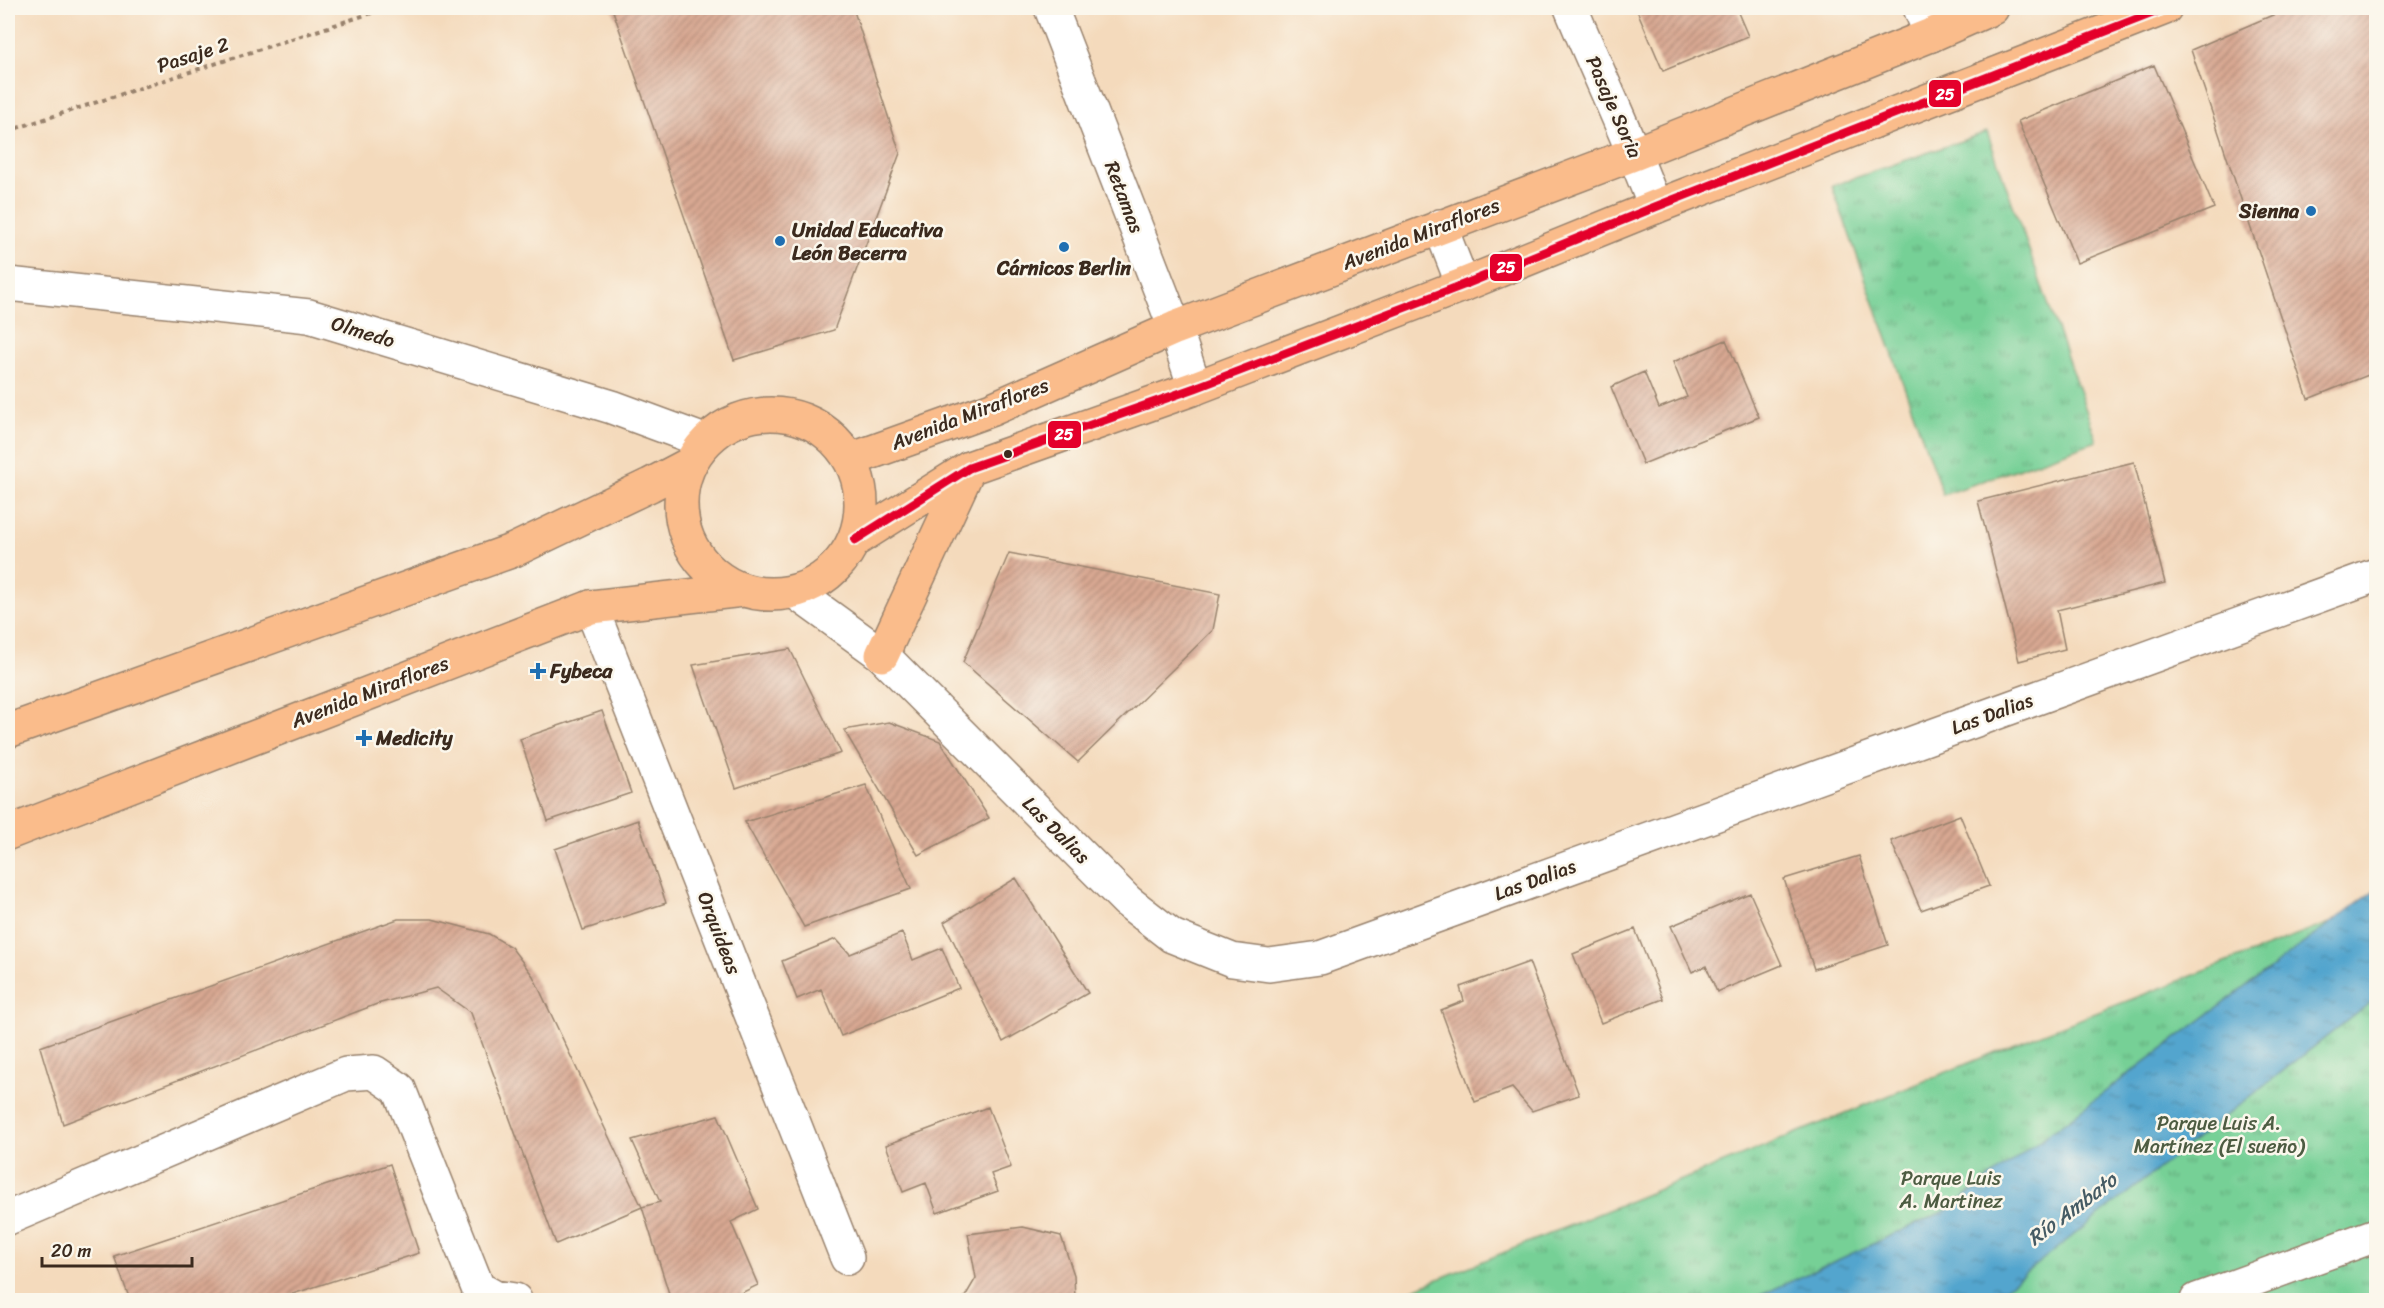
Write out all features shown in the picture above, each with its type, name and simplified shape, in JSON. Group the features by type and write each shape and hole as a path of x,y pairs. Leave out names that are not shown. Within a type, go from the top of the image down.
{"main road":[{"name":"Avenida Miraflores","path":"850,460 992,409 1174,328 1635,153 1925,21 1992,8"},
{"path":"855,540 969,468 1195,388 1463,285 1655,207 2165,8"},
{"path":"8,731 514,550 650,485 696,453 727,424 753,414 782,413 809,421 833,438 850,460 860,486 861,513 855,540 841,562 820,580 795,592 769,595 743,590 720,579 701,562 688,541 681,517 696,453"},
{"path":"882,655 969,468"},
{"name":"Avenida Miraflores","path":"8,833 591,607 743,590"}],"street":[{"name":"Retamas","path":"1051,8 1195,388"},
{"name":"Pasaje Soria","path":"1571,8 1635,153 1655,207"},
{"path":"1440,226 1463,285"},
{"name":"Olmedo","path":"8,284 309,316 612,407 696,453"},
{"name":"Las Dalias","path":"795,592 882,655 1127,901 1172,936 1232,960 1269,965 1320,958 2376,575"},
{"name":"Orquideas","path":"591,607 847,1258"},
{"path":"8,1215 346,1074 374,1072 399,1089 478,1288 494,1297 515,1300"},
{"path":"2197,1300 2376,1235"}],"path":[{"name":"Pasaje 2","path":"8,131 387,8"}],"green space":[{"path":"1987,132 2097,441 1943,495 1832,186"},
{"path":"2376,905 2376,1300 1387,1300 2013,1045"}],"water":[{"name":"Río Ambato","path":"2376,889 2376,998 2005,1289 1981,1300 1750,1300 1947,1210"}],"building":[{"name":"Unidad Educativa León Becerra","path":"612,8 853,8 900,153 834,330 734,360"},
{"path":"1636,8 1736,8 1748,36 1663,71"},
{"name":"Sienna","path":"2289,8 2376,8 2376,372 2308,399 2191,50"},
{"path":"2154,65 2214,208 2077,263 2018,121"},
{"path":"1726,340 1759,417 1643,464 1611,387 1644,372 1659,408 1687,397 1673,362"},
{"path":"2134,462 2165,583 2057,610 2065,649 2019,661 1978,501"},
{"path":"1009,553 1220,594 1213,630 1078,762 963,662"},
{"path":"790,649 841,753 736,788 693,665"},
{"path":"602,711 631,793 548,821 520,739"},
{"path":"889,722 940,741 989,818 918,855 844,730"},
{"path":"866,785 911,889 804,927 745,822"},
{"path":"1960,815 1989,886 1921,910 1891,841"},
{"path":"638,820 666,903 583,930 555,849"},
{"path":"1859,856 1888,945 1814,969 1784,879"},
{"path":"1016,878 1088,993 1003,1042 944,922"},
{"path":"1750,893 1782,965 1717,992 1706,966 1692,972 1671,926"},
{"path":"398,919 432,919 489,934 511,947 533,976 642,1207 556,1244 471,1013 436,988 377,1004 63,1124 40,1047"},
{"path":"1635,929 1663,999 1601,1023 1573,954"},
{"path":"902,933 913,960 942,948 959,988 841,1036 821,989 797,999 782,961 836,939 850,954"},
{"path":"1529,962 1579,1095 1532,1111 1512,1088 1475,1102 1441,1010 1464,1001 1460,987"},
{"path":"988,1107 1011,1167 991,1174 998,1191 937,1213 926,1183 903,1192 886,1145"},
{"path":"718,1115 758,1209 731,1222 758,1285 741,1293 744,1300 671,1300 642,1207 660,1202 632,1140"},
{"path":"390,1164 419,1253 274,1300 130,1300 114,1256"},
{"path":"1023,1227 1061,1236 1074,1275 1075,1300 963,1300 976,1278 968,1234"}],"transit line":[{"name":"25","path":"855,540 969,468 1195,388 1463,285 1655,207 2165,8"}],"place":[{"name":"Sienna","path":"2311,211"},
{"name":"Unidad Educativa León Becerra","path":"780,241"},
{"name":"Cárnicos Berlin","path":"1064,247"},
{"name":"Fybeca","path":"538,671"},
{"name":"Medicity","path":"364,738"}],"park label":[{"name":"Parque Luis A. Martínez (El sueño)","path":"2219,1134"},
{"name":"Parque Luis A. Martinez","path":"1951,1190"}]}
